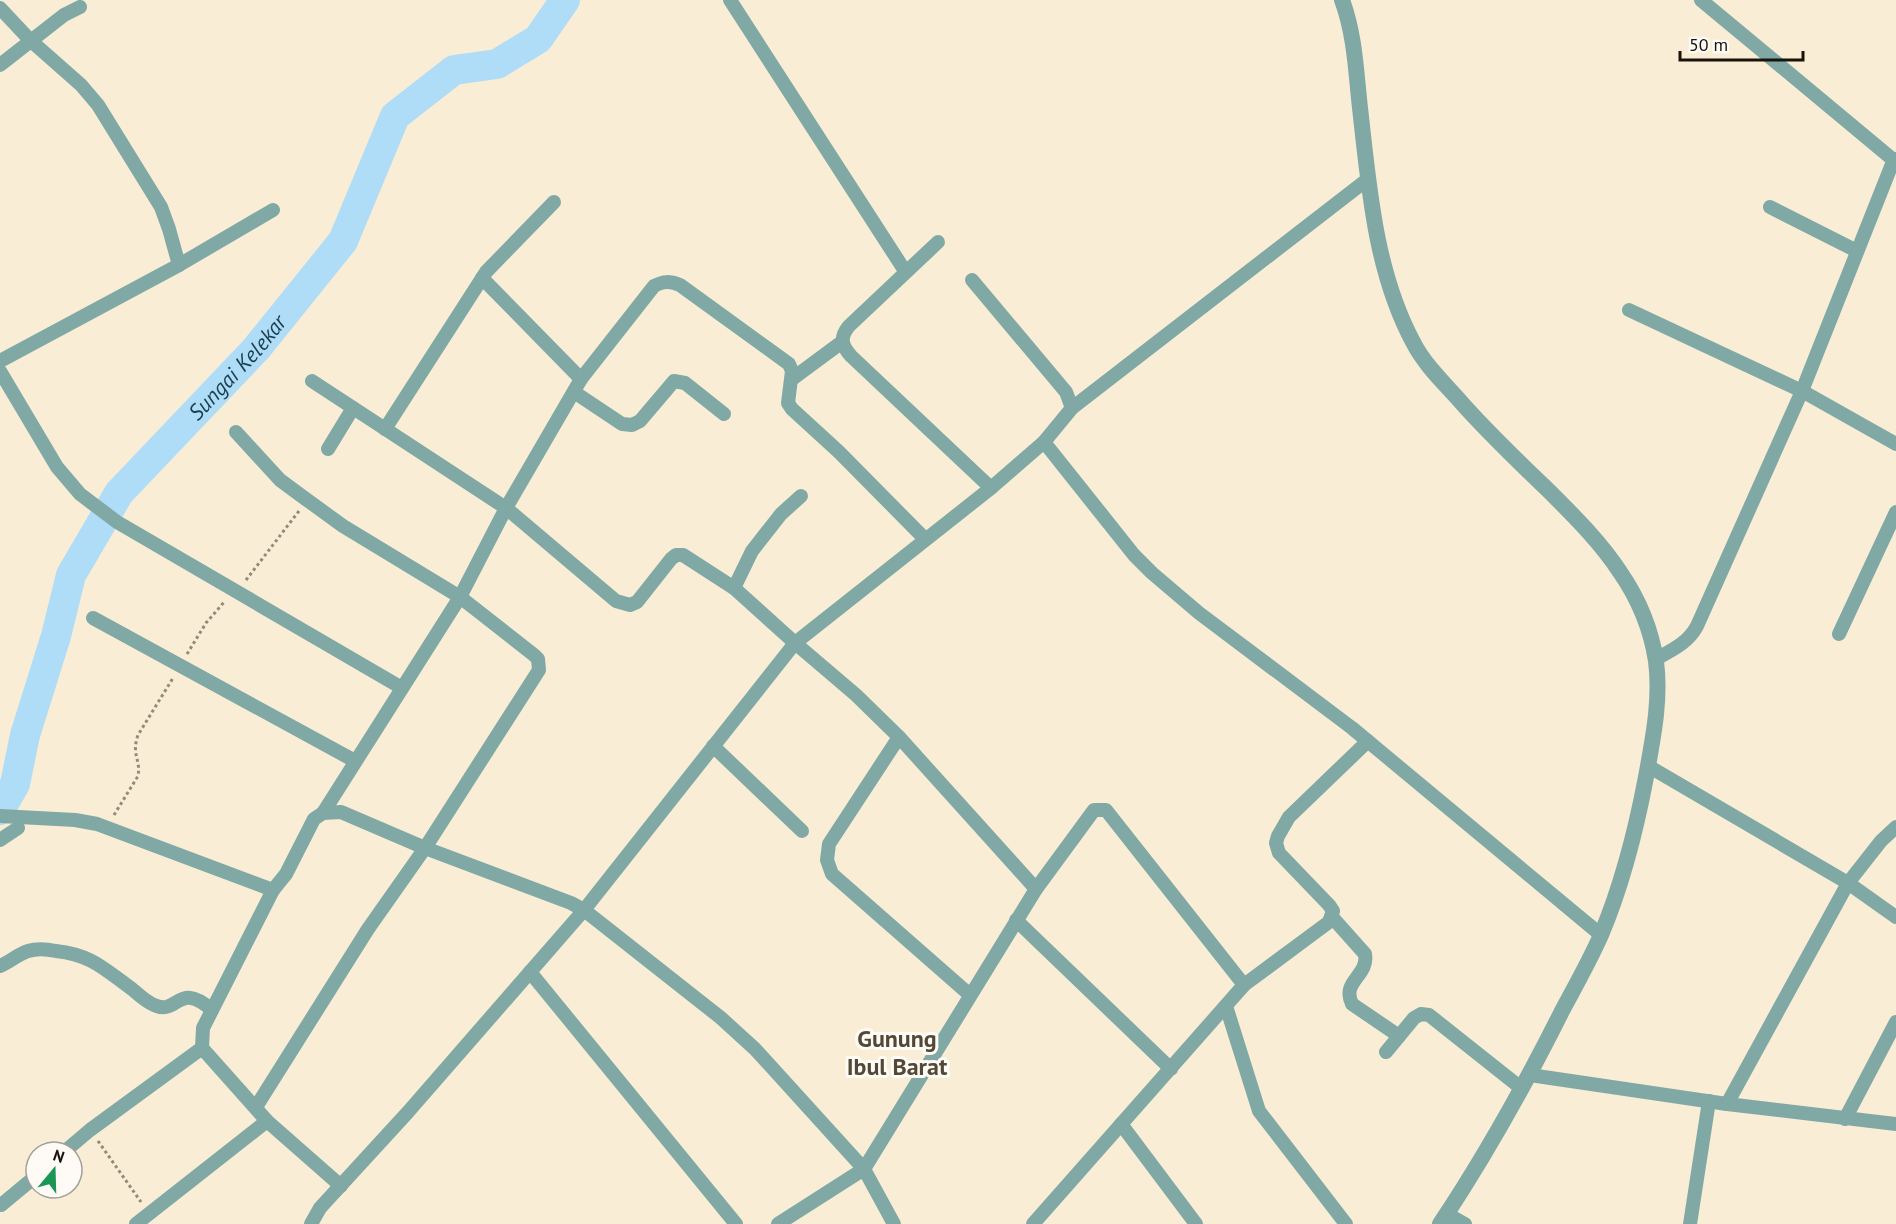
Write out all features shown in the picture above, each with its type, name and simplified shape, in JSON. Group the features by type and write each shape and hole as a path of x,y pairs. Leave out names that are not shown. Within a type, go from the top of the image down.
{"street":[{"path":"730,0 905,271"},
{"path":"1342,0 1353,36 1368,179 1381,251 1393,296 1414,344 1441,381 1481,424 1593,536 1635,596 1646,620 1656,659 1658,693 1655,730 1648,766 1626,860 1601,935 1526,1082 1464,1188 1443,1219 1465,1224"},
{"path":"1656,659 1684,643 1692,636 1697,626 1802,392 1895,160 1701,0"},
{"path":"0,65 30,39 64,15 80,7"},
{"path":"0,8 98,105 161,207 179,265"},
{"path":"311,1224 320,1208 584,910 795,643 991,488 1044,442 1072,408 1368,179"},
{"path":"385,429 482,278 554,202"},
{"path":"1770,207 1857,250"},
{"path":"0,361 179,265 273,210"},
{"path":"938,242 849,326 842,336 842,342 844,349 851,356 991,488"},
{"path":"482,278 581,379"},
{"path":"972,280 1066,392 1072,408"},
{"path":"341,1186 267,1121 202,1048 203,1028 273,890 286,874 314,819 323,813 460,597 506,508 573,392 654,286 670,281 680,285 789,364 792,379 788,403 792,409 925,539"},
{"path":"1629,310 1802,392 1896,444"},
{"path":"792,379 842,342"},
{"path":"0,371 57,467 80,494 117,522 402,688"},
{"path":"312,381 506,508 616,601 623,604 637,602 676,555 688,557 734,588 856,695 898,737 1036,889"},
{"path":"573,392 622,424 632,425 640,421 674,381 680,381 724,414"},
{"path":"328,449 353,408"},
{"path":"236,432 280,480 343,526 460,597 534,655 539,670 425,848 368,929 256,1107"},
{"path":"1044,442 1134,555 1152,573 1199,613 1368,741 1601,935"},
{"path":"734,588 752,551 781,514 801,496"},
{"path":"1839,634 1896,512"},
{"path":"93,618 355,762"},
{"path":"898,737 829,844 827,861 832,874 970,994"},
{"path":"1033,1224 1244,985 1329,922 1333,911 1329,905 1279,853 1276,843 1289,817 1368,741"},
{"path":"713,746 802,831"},
{"path":"1648,766 1848,883 1896,917"},
{"path":"778,1224 864,1169 1016,920 1094,810 1106,810 1244,985"},
{"path":"323,813 341,812 425,848 584,910 721,1018 755,1049 864,1169 894,1224"},
{"path":"0,816 75,820 116,831 273,890"},
{"path":"1727,1104 1848,883 1881,841 1896,827"},
{"path":"0,840 18,828"},
{"path":"1332,917 1365,954 1366,961 1363,970 1349,989 1348,997 1352,1005 1399,1036"},
{"path":"1016,920 1172,1069"},
{"path":"0,966 29,950 40,949 76,954 90,958 155,1006 170,1006 182,998 190,997 198,999 212,1011"},
{"path":"530,972 736,1224"},
{"path":"1226,1006 1259,1111 1346,1224"},
{"path":"1386,1052 1414,1018 1421,1014 1429,1015 1526,1082 1896,1124"},
{"path":"1845,1119 1896,1022"},
{"path":"78,1140 202,1048"},
{"path":"1690,1224 1708,1101"},
{"path":"136,1224 267,1121"},
{"path":"1121,1124 1196,1224"},
{"path":"1,1205 24,1186"}],"path":[{"path":"90,1130 149,1214"}],"waterway":[{"name":"Sungai Kelekar","path":"0,810 15,784 25,735 56,636 71,575 119,493 256,349 343,241 395,116 454,70 497,64 538,39 565,0"}],"district":[{"name":"Gunung Ibul Barat","path":"897,1053"}]}
